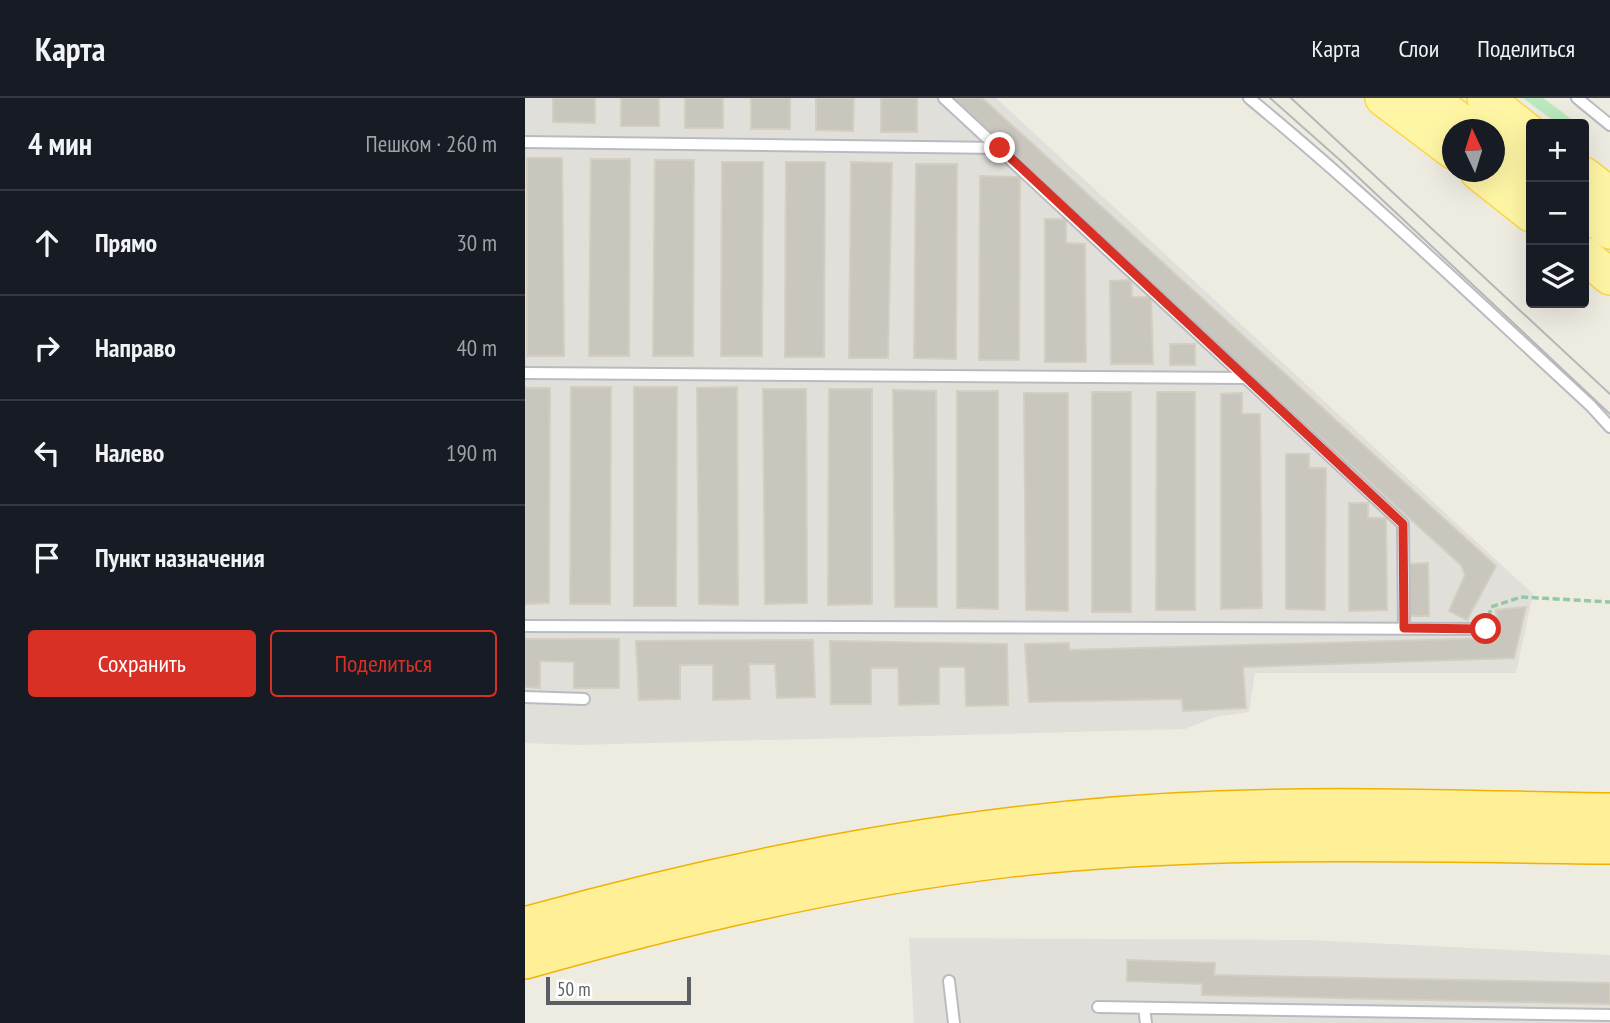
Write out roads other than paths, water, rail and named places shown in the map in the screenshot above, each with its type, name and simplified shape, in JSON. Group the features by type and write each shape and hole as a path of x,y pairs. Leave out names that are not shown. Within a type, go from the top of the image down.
{"highway":[{"path":"525,926 683,885 925,838 1018,825 1220,810 1610,812"},
{"path":"525,960 678,920 864,881 1010,858 1145,847 1308,842 1610,845"}],"main road":[{"path":"1383,98 1442,143"},
{"path":"1428,98 1458,119"},
{"path":"1485,98 1526,130"},
{"path":"1505,152 1526,168"},
{"path":"1589,179 1610,195"},
{"path":"1491,182 1526,210"},
{"path":"1589,214 1610,230"},
{"path":"1589,260 1610,277"},
{"path":"1220,810 1347,799 1480,795 1610,796"},
{"path":"1145,847 1306,858 1610,861"}],"lane":[{"path":"944,98 1403,524 1404,628"},
{"path":"1249,98 1444,271 1591,406 1610,427"},
{"path":"1577,98 1610,125"},
{"path":"525,142 1000,148"},
{"path":"525,373 1246,378"},
{"path":"525,626 1486,629"},
{"path":"525,697 584,699"},
{"path":"950,981 954,1023"},
{"path":"1098,1007 1381,1017 1610,1015"},
{"path":"1144,1008 1146,1023"}],"tram line":[{"path":"1270,98 1341,161 1610,414"},
{"path":"1291,98 1610,394"}]}
